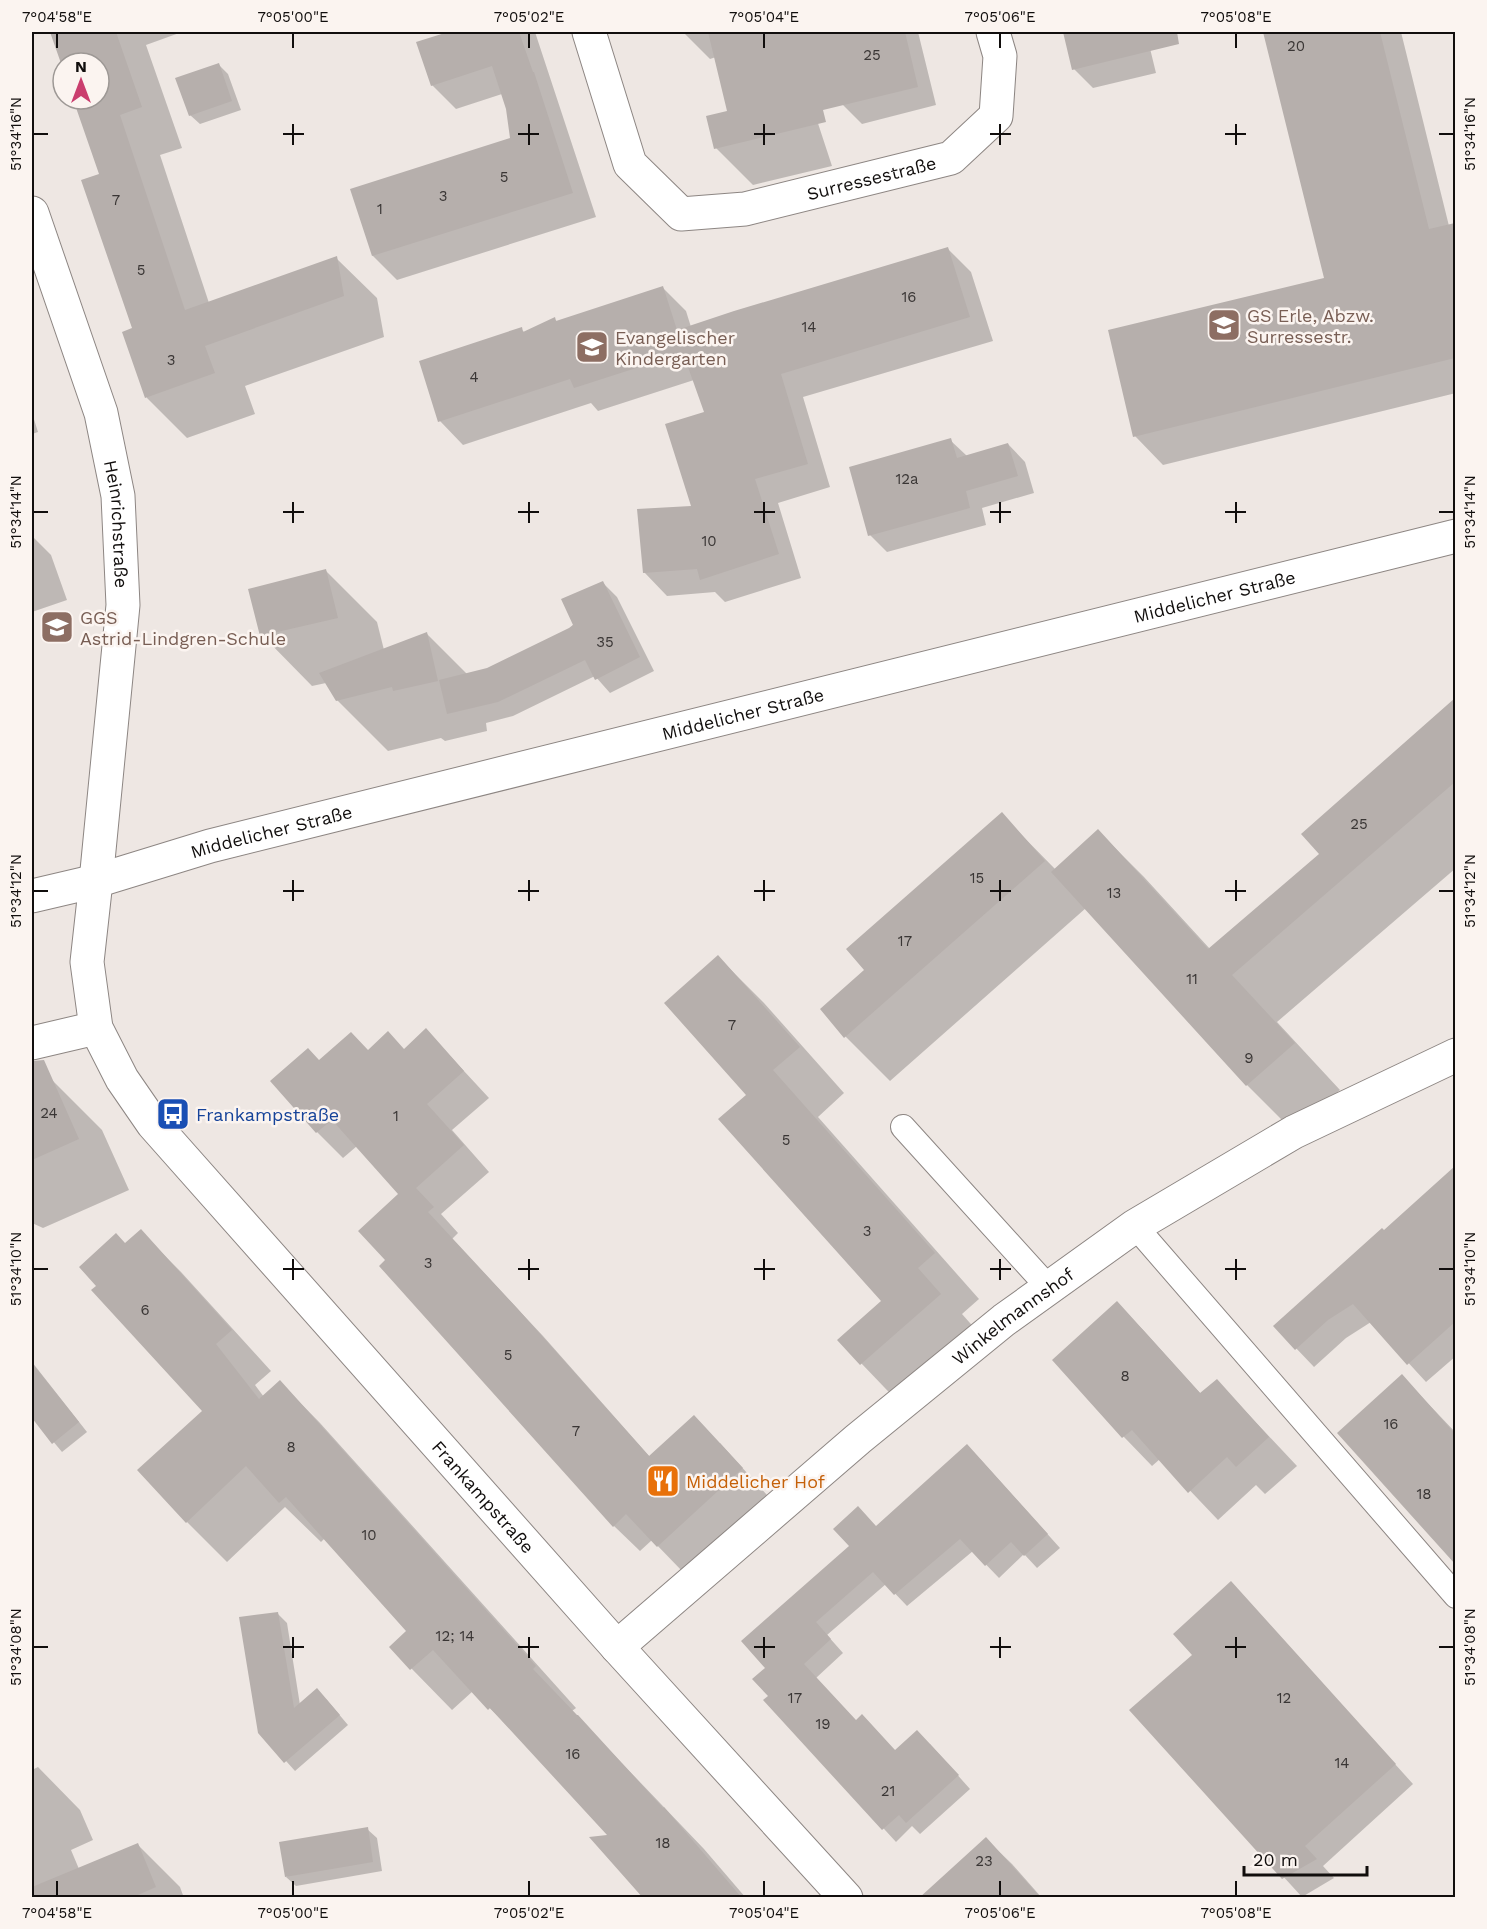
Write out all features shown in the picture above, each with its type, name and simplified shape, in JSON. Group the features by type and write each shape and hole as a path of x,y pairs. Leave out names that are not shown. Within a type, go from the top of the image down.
{"street":[{"name":"Surressestraße","path":"589,32 630,164 681,214 745,209 951,158 996,116 1000,56 993,32"},
{"name":"Heinrichstraße","path":"32,213 101,413 118,496 123,605 96,881"},
{"name":"Middelicher Straße","path":"32,896 96,881 221,843 1455,536"},
{"name":"Frankampstraße","path":"96,881 87,962 96,1028 122,1079 153,1124 164,1133 282,1270 618,1647 846,1898"},
{"path":"32,1043 96,1028"},
{"name":"Winkelmannshof","path":"618,1647 858,1439 1004,1320 1135,1226 1294,1132 1455,1055"}],"lane":[{"path":"903,1127 1049,1288"},
{"path":"1135,1226 1455,1596"}],"building":[{"path":"50,32 116,32 142,107 120,115 185,310 337,256 344,296 205,346 215,373 145,398 122,332 132,328 81,180 99,174 77,111 111,111 111,51 57,51"},
{"path":"448,32 519,32 573,193 372,256 350,189 510,138 506,109 492,66 431,86 416,42"},
{"path":"708,32 905,32 918,87 823,110 826,122 714,149 706,116 727,111"},
{"path":"1063,32 1177,32 1179,44 1072,70"},
{"path":"1263,32 1380,32 1429,229 1455,223 1455,358 1133,437 1108,330 1324,278"},
{"path":"219,63 232,101 189,116 175,78"},
{"path":"948,247 970,317 781,374 808,464 755,479 779,554 700,580 697,569 643,573 637,509 691,506 665,424 704,412 683,353 574,388 570,379 438,422 419,361 522,327 523,332 555,317 556,321 663,286 677,330"},
{"path":"951,438 957,458 1008,443 1018,476 966,491 970,508 868,536 849,467"},
{"path":"326,569 338,618 260,636 248,589"},
{"path":"603,581 640,657 595,680 585,660 498,702 447,714 439,680 487,668 569,628 573,625 561,599"},
{"path":"427,632 438,681 393,691 392,687 336,701 319,673"},
{"path":"1455,698 1455,782 1232,975 1295,1043 1246,1086 1051,872 1098,829 1208,949 1319,854 1301,834"},
{"path":"1002,812 1045,861 844,1038 820,1009 864,970 846,949"},
{"path":"718,955 800,1047 773,1070 935,1253 918,1268 941,1294 860,1365 837,1340 881,1301 718,1119 746,1095 664,1003"},
{"path":"426,1028 464,1071 427,1104 464,1145 416,1188 434,1207 428,1212 649,1456 694,1415 743,1468 657,1547 626,1514 613,1527 379,1266 385,1260 358,1231 398,1194 332,1120 316,1133 270,1081 308,1048 319,1060 351,1032 368,1050 388,1031 404,1049"},
{"path":"44,1060 79,1139 32,1160 32,1061"},
{"path":"1455,1166 1455,1322 1407,1365 1353,1304 1328,1320 1295,1350 1273,1326"},
{"path":"141,1229 232,1330 216,1344 259,1399 280,1380 536,1666 533,1669 664,1807 742,1898 643,1898 589,1837 607,1835 433,1650 410,1670 389,1647 406,1631 286,1497 279,1503 246,1466 186,1523 137,1470 202,1411 91,1290 96,1286 79,1267 116,1233 125,1243"},
{"path":"1117,1301 1200,1393 1217,1379 1269,1437 1236,1467 1227,1457 1188,1493 1132,1430 1122,1438 1052,1360"},
{"path":"32,1363 79,1422 52,1444 32,1418"},
{"path":"1402,1374 1455,1434 1455,1564 1337,1433"},
{"path":"967,1444 1048,1534 1024,1556 1011,1542 985,1566 960,1539 894,1595 873,1572 816,1622 831,1639 804,1664 856,1720 862,1714 895,1750 917,1730 959,1775 906,1823 899,1815 882,1830 763,1700 768,1696 752,1679 765,1668 741,1641 849,1546 833,1529 858,1506 876,1526"},
{"path":"1231,1581 1396,1764 1305,1846 1317,1859 1282,1879 1129,1710 1192,1655 1173,1634"},
{"path":"278,1612 294,1708 317,1688 340,1715 284,1763 258,1733 239,1617"},
{"path":"368,1827 373,1862 285,1877 279,1842"},
{"path":"986,1837 1041,1898 919,1898"},
{"path":"138,1843 156,1887 131,1898 32,1898 32,1887"}],"place":[{"name":"GS Erle, Abzw. Surressestr.","path":"1224,325"},
{"name":"Evangelischer Kindergarten","path":"592,347"},
{"name":"GGS Astrid-Lindgren-Schule","path":"57,627"},
{"name":"Frankampstraße","path":"173,1114"},
{"name":"Middelicher Hof","path":"663,1481"}]}
